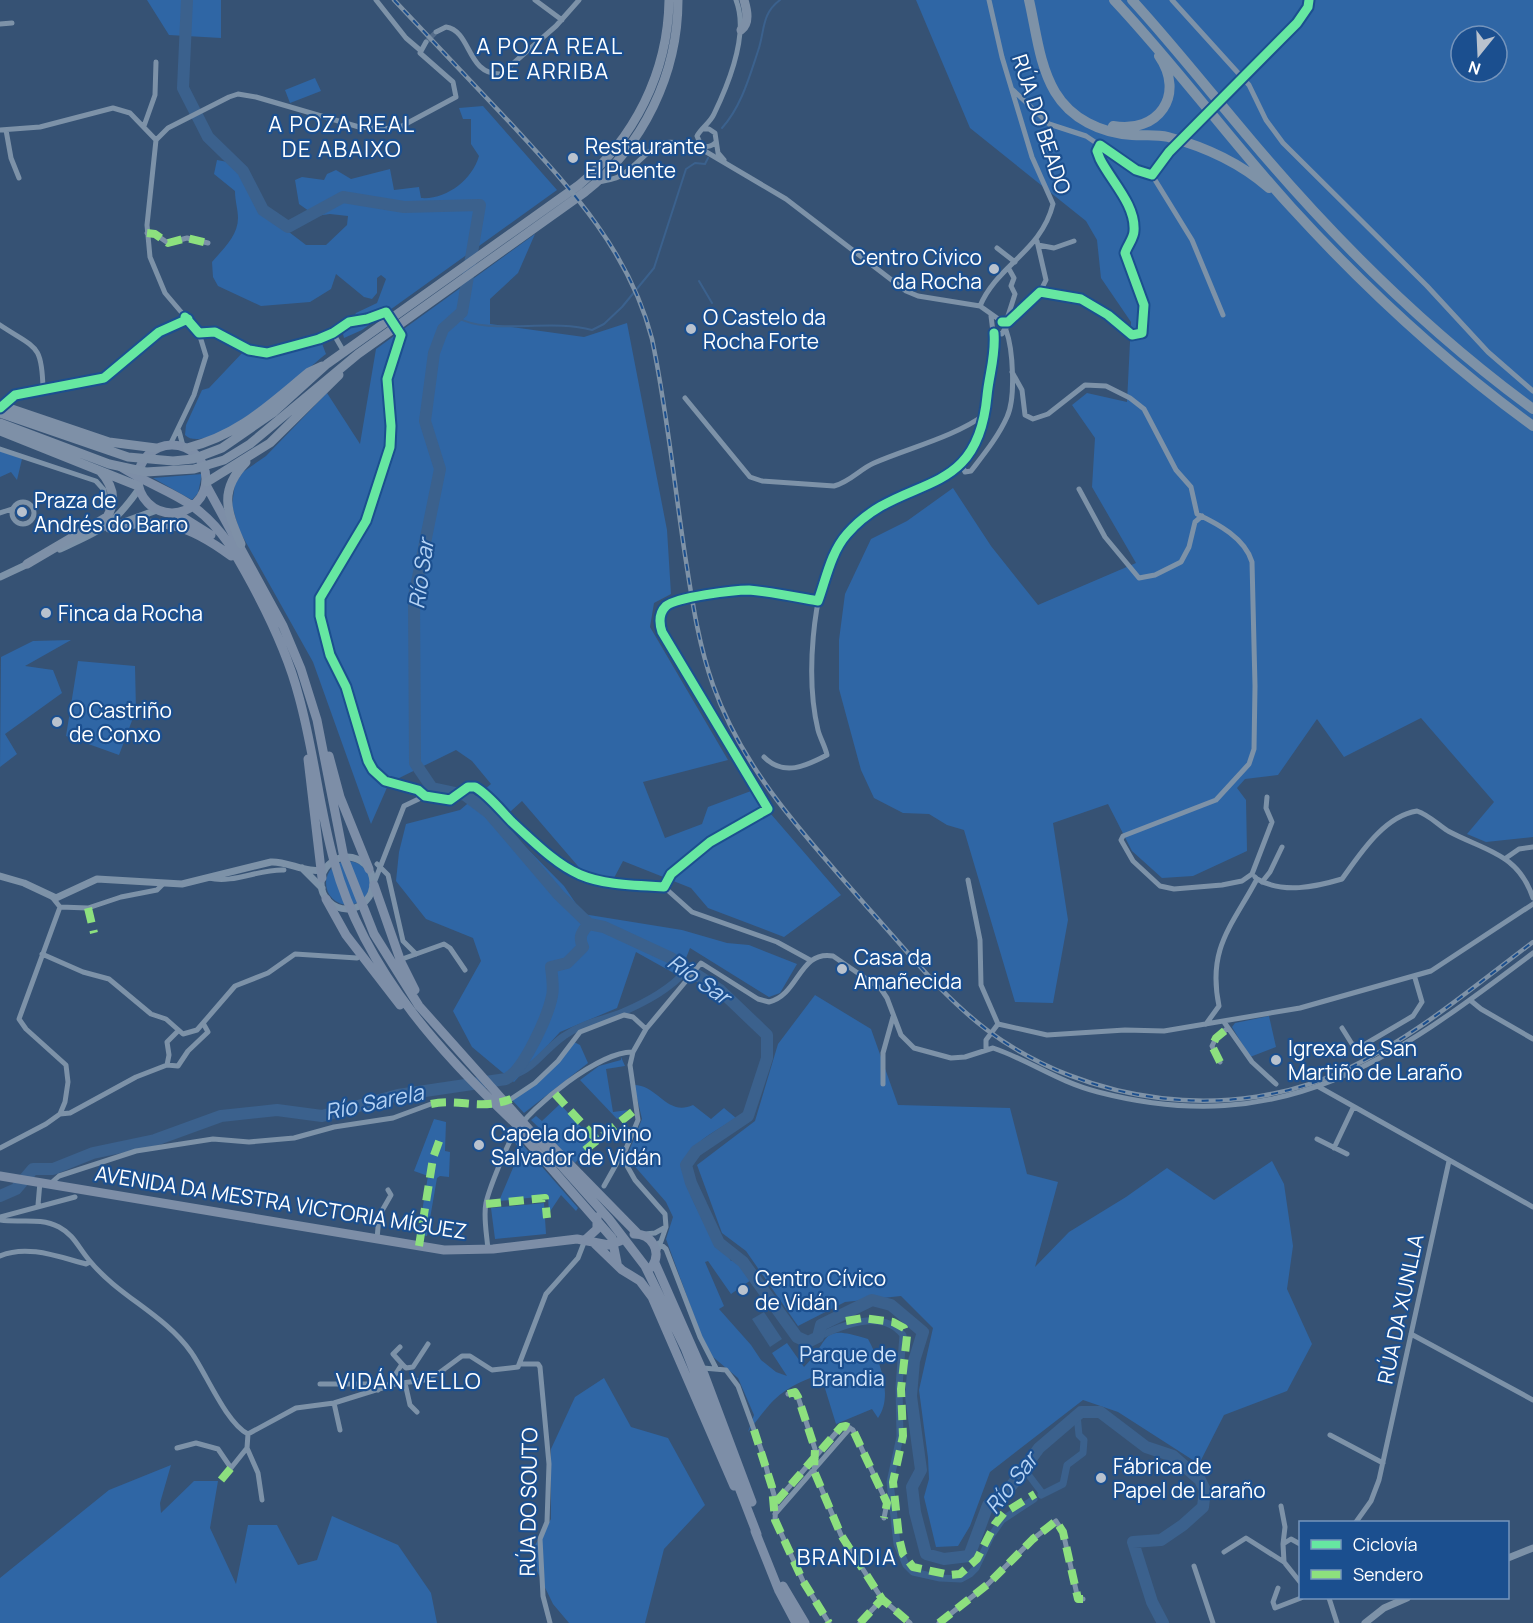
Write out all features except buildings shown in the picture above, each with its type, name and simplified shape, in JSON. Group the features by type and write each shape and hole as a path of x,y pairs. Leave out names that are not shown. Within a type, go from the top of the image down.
{"highway":[{"path":"2,406 114,454 173,461 193,459 222,448 250,431 327,364 344,352 370,339 582,188 597,182 630,145 649,116 661,89 672,54 678,0"},
{"path":"741,30 744,28 747,16 744,0"},
{"path":"1029,0 1045,72 1055,93 1071,111 1105,131 1166,137 1221,155 1257,177 1290,206 1414,330 1496,399 1533,426"},
{"path":"1035,0 1051,68 1059,88 1079,109 1110,125 1133,128 1144,125 1162,111 1167,102 1168,74 1149,44 1147,35"},
{"path":"1114,0 1147,35 1290,206"},
{"path":"1132,0 1185,58 1250,139 1348,248 1453,346 1533,409"},
{"path":"582,188 623,139 643,107 661,59 668,3"},
{"path":"206,484 255,453 282,432 370,339"},
{"path":"0,423 120,467 146,472 194,469 224,460 250,444 358,354"},
{"path":"188,449 233,432 309,372 327,364"},
{"path":"2,406 109,442 152,451"},
{"path":"0,431 138,485"},
{"path":"241,544 228,509 228,493 232,478 255,453"},
{"path":"27,564 107,517 112,504 112,491 108,480 98,470"}],"main road":[{"path":"176,513 188,510 197,503 206,484 206,470 188,449 170,444 152,451 142,461 138,485 148,504 157,510 176,513 207,531 231,556 247,578"},
{"path":"120,467 169,490 201,512 224,536 247,578 291,670 308,730 332,850 358,923 386,975 432,1038"},
{"path":"206,484 241,544 293,649 340,797 371,865"},
{"path":"109,528 149,522 177,526 200,534 231,556"},
{"path":"317,720 344,858 368,920 400,980 441,1032"},
{"path":"308,730 308,754 322,873"},
{"path":"374,884 409,981 453,1052"},
{"path":"327,899 336,919 366,963 403,1009 432,1038 453,1052 508,1106 597,1217 616,1246 618,1265"},
{"path":"525,1129 609,1219 638,1256 674,1321 759,1534 781,1583 805,1623"},
{"path":"525,1129 639,1235 654,1262 702,1367 779,1591 796,1623"},
{"name":"AVENIDA DA MESTRA VICTORIA MÍGUEZ","path":"0,1176 444,1250 488,1250 589,1241 616,1246"},
{"path":"597,1217 597,1229 589,1241 641,1282 656,1304 716,1448 759,1534"},
{"path":"616,1246 639,1235"},
{"path":"628,1274 642,1275 654,1262"}],"street":[{"path":"156,140 180,122 229,97 245,95 359,127 384,129 397,127 456,97 453,82 424,58 420,50 406,38 376,0"},
{"path":"535,0 562,20"},
{"path":"436,32 446,27 453,30 480,68 487,72 501,74 523,58 579,0"},
{"path":"736,0 741,30 735,57 714,115 697,136 706,153 786,199 906,291 918,296 980,306 1002,329 1012,372 1022,390 1025,415 1033,419 1048,414 1085,385 1106,386 1130,398 1144,410 1176,470 1191,487 1197,514 1225,529 1247,550 1252,562 1255,686 1252,756 1246,768 1216,800 1123,836 1121,840 1133,861 1153,881 1167,888 1222,885 1257,878 1270,872 1282,847"},
{"name":"RÚA DO BEADO","path":"980,306 985,294 1015,262 1038,243 1053,204 1032,157 989,0"},
{"path":"1172,0 1244,79 1266,120 1283,143 1427,286 1488,352 1533,391"},
{"path":"1152,175 1169,152 1244,79 1304,16 1309,0"},
{"path":"0,24 12,23"},
{"path":"420,50 426,42"},
{"path":"144,126 154,95 156,62"},
{"path":"1012,89 1048,124 1086,136 1136,170 1152,175 1192,240 1223,315"},
{"path":"19,177 3,130 39,127 113,108 130,113 156,140 147,234 150,257 158,281 171,302 200,333 205,351 203,368 179,430 170,444"},
{"path":"714,115 715,143 719,156 731,166"},
{"path":"703,129 714,132"},
{"path":"597,182 618,177 648,152 665,143 708,147 715,143"},
{"path":"1040,292 1081,299 1108,315 1132,335 1139,335 1144,330 1144,305 1125,253 1134,232 1133,218 1100,159 1097,151 1100,145"},
{"path":"147,234 155,234 168,243 187,238 208,243"},
{"path":"1002,329 1040,292 1046,280 1038,243 1054,248 1074,241"},
{"path":"997,248 1015,262"},
{"path":"764,758 774,765 794,769 827,755 818,731 813,668 818,601 833,556 851,530 884,503 919,489 962,465 973,448 986,414 995,344 1007,319 1015,294 1011,286 1014,278 1009,269"},
{"path":"2,406 15,395 104,378 159,332 188,320"},
{"path":"0,325 36,348 40,354 43,389"},
{"path":"200,333 215,332 249,350 263,353 333,333 344,352"},
{"path":"962,465 965,472 971,471 1001,429 1010,410 1012,372"},
{"path":"685,398 750,477 762,481 834,486 845,482 872,463 946,436 986,414"},
{"path":"179,430 188,449"},
{"path":"0,449 96,481 104,490 106,507"},
{"path":"90,535 115,520 138,485"},
{"path":"1079,489 1105,537 1138,578 1155,574 1181,562 1189,547 1195,522 1202,516"},
{"path":"0,513 12,509 20,502 27,503 33,508 33,518 28,524 18,524 13,519 12,509"},
{"path":"0,577 90,535 157,510"},
{"path":"664,887 671,874 710,842 768,809 662,632 660,622 662,612 669,604 678,601 748,590 818,601"},
{"path":"371,865 386,856 401,810 408,803 425,796 447,800 457,797 468,787 479,789 554,861 574,873 607,884 664,887 692,912 777,942 810,960"},
{"path":"1206,1024 1219,1006 1215,987 1219,951 1239,906 1257,878 1272,822 1266,808 1267,797"},
{"path":"1257,878 1271,886 1310,887 1342,879 1360,852 1385,828 1414,811 1426,815 1446,829 1506,858 1523,874 1533,898"},
{"path":"1506,858 1519,849 1533,847"},
{"path":"322,873 341,858 371,865 387,875 403,941 416,954"},
{"path":"54,898 97,879 162,885 182,884 271,862 322,873"},
{"path":"298,866 322,889 327,899 335,906 352,909 367,901 374,884 371,865"},
{"path":"371,865 374,884"},
{"path":"209,878 222,880 273,869 284,870"},
{"path":"322,873 322,889"},
{"path":"0,876 24,883 54,898 60,907"},
{"path":"968,880 980,940 981,985 998,1024"},
{"path":"137,894 142,883"},
{"path":"60,907 88,908 157,890 162,885"},
{"path":"998,1024 1034,1034 1060,1036 1125,1030 1164,1031 1300,1008 1415,978 1438,968 1533,904"},
{"path":"60,907 20,1019 26,1029 68,1068 65,1102 60,1114"},
{"path":"405,958 444,944 450,948 465,970"},
{"path":"604,1186 624,1155 638,1120 630,1071 633,1052 646,1029 695,967 701,963 758,999 769,1002 787,992 810,960 823,954 841,960 881,989 901,1035 922,1052 951,1058 965,1057 986,1048 997,1049 1067,1082 1119,1097 1191,1107 1248,1104 1319,1087 1382,1058 1439,1023 1533,953"},
{"path":"42,954 83,972 110,979 151,1014 166,1019 177,1032 192,1033 235,986 268,974 295,954 357,958"},
{"path":"1342,1028 1352,1044 1362,1046 1413,1016 1422,1002 1415,978"},
{"path":"1470,999 1481,1009 1533,1039"},
{"path":"508,1106 558,1061 580,1032 624,1015 633,1017 646,1029"},
{"path":"884,1084 884,1053 894,1016"},
{"path":"1224,1022 1252,1062 1276,1084"},
{"path":"0,1148 60,1114 70,1113 136,1077 166,1065 180,1065 188,1051 206,1035 208,1029 203,1023"},
{"path":"986,1048 988,1037 998,1024"},
{"path":"1220,1062 1212,1046 1216,1038 1228,1028"},
{"path":"166,1065 169,1055 167,1042 177,1032"},
{"path":"488,1250 486,1204 514,1134 533,1112 590,1066 622,1052 633,1052"},
{"path":"1319,1087 1533,1207"},
{"path":"38,1205 42,1183 136,1151 213,1139 249,1142 294,1138 334,1127 393,1119 431,1104"},
{"path":"1334,1148 1353,1108"},
{"path":"1317,1139 1347,1154"},
{"path":"624,1155 631,1174 664,1210 666,1224 654,1262"},
{"name":"RÚA DA XUNLLA","path":"1357,1521 1371,1501 1383,1463 1449,1161"},
{"path":"377,1239 379,1216 391,1195 388,1190"},
{"path":"0,1218 38,1205 75,1197"},
{"path":"0,1218 37,1220 57,1226 69,1233 90,1262 132,1301 173,1329 192,1353 228,1413 240,1429 248,1434"},
{"path":"639,1235 659,1232 666,1224"},
{"path":"639,1235 659,1243 666,1249 700,1337 716,1368"},
{"path":"248,1434 296,1408 334,1402 439,1373 462,1356 470,1356 492,1370 513,1368 520,1364 546,1294 578,1258 589,1241"},
{"path":"0,1256 12,1250 41,1252 86,1264 90,1262"},
{"path":"1412,1334 1533,1400"},
{"path":"400,1347 393,1354 406,1368 412,1366 428,1344"},
{"path":"388,1386 402,1364"},
{"name":"RÚA DO SOUTO","path":"520,1364 538,1364 540,1367 549,1464 547,1522 540,1539 543,1596 550,1623"},
{"path":"702,1367 705,1370 716,1368 727,1371 738,1386 761,1449 776,1502 774,1515 803,1581 829,1623"},
{"path":"405,1383 410,1406 417,1412"},
{"path":"320,1384 373,1384 378,1390"},
{"path":"788,1394 795,1392 798,1397 815,1449 814,1468 841,1535 882,1599 909,1623"},
{"path":"334,1402 340,1430"},
{"path":"776,1502 841,1427 850,1428"},
{"path":"774,1515 850,1428"},
{"path":"850,1428 887,1503 884,1518"},
{"path":"248,1434 247,1448 258,1473 262,1500"},
{"path":"1330,1435 1383,1463"},
{"path":"177,1448 196,1443 218,1449 231,1468 247,1448"},
{"path":"1281,1506 1285,1527 1284,1562"},
{"path":"939,1623 988,1584 1056,1521 1063,1532 1078,1599 1083,1599"},
{"path":"1224,1552 1246,1538 1284,1562 1299,1581"},
{"path":"1283,1544 1291,1539 1299,1543"},
{"path":"1509,1558 1533,1548"},
{"path":"1194,1566 1213,1623"},
{"path":"1278,1588 1273,1602 1275,1608 1299,1599"},
{"path":"860,1623 882,1599"},
{"path":"1329,1599 1337,1623"},
{"path":"1365,1623 1384,1608 1405,1599"}],"green space":[{"path":"147,0 221,0 221,38 169,35"},
{"path":"916,0 1533,0 1533,837 1486,842 1467,834 1494,802 1421,718 1344,757 1317,719 1278,775 1245,779 1237,788 1246,800 1247,851 1193,876 1162,878 1132,851 1108,804 1053,823 1068,920 1053,1003 1015,1002 964,830 947,825 929,814 903,813 874,798 861,770 839,689 839,640 845,594 871,539 907,521 953,488 991,546 1038,605 1136,563 1092,487 1095,438 1072,405 1087,393 1127,402 1131,322 1101,278 1097,240 1086,221 970,128"},
{"path":"315,78 321,91 290,103 285,90"},
{"path":"483,106 557,190 362,330 344,338 343,334 356,313 377,303 386,279 381,275 377,278 377,293 372,299 364,297 336,274 331,289 310,302 261,306 218,286 213,277 212,262 233,236 238,218 235,191 214,174 217,160 233,163 242,174 252,197 268,216 306,245 326,245 347,225 348,216 330,214 316,216 299,204 295,180 302,177 324,180 327,174 336,170 351,179 390,169 394,190 419,187 421,198 440,196 457,187 464,180 476,165 479,156 471,144 471,119 463,119 459,108"},
{"path":"535,234 518,273 490,299 490,324 584,337 627,323 667,530 671,594 654,603 650,627 728,760 643,782 665,838 702,824 708,807 751,791 841,895 784,937 708,908 691,888 623,861 614,878 583,872 522,801 500,821 564,886 583,914 682,930 727,943 749,945 797,964 780,993 769,997 690,948 679,976 636,952 617,1008 560,1032 514,1082 472,1047 453,1011 481,961 473,938 426,919 396,881 399,852 406,824 460,810 491,784 472,761 456,750 389,783 371,824 313,662 239,530 232,505 235,484 243,472 266,456 327,393 360,444 376,349"},
{"path":"321,341 326,354 256,410 214,435 197,439 185,435 186,425 202,390 209,388 244,351 270,355"},
{"path":"0,450 22,459 17,480 11,472 0,477"},
{"path":"202,474 198,493 192,500 153,478"},
{"path":"71,640 25,666 53,670 62,693 5,734 17,754 0,767 1,657 33,641"},
{"path":"78,661 135,666 136,710 119,755 66,736"},
{"path":"348,861 363,868 370,883 363,898 348,905 333,898 326,883 333,868"},
{"path":"815,995 871,1029 898,1105 1010,1108 1027,1174 1058,1182 1035,1267 1069,1232 1126,1197 1167,1168 1214,1200 1272,1161 1284,1184 1293,1246 1287,1289 1312,1344 1287,1391 1224,1415 1199,1464 1118,1412 1083,1400 990,1472 970,1526 958,1546 936,1547 924,1497 929,1479 919,1390 933,1328 901,1296 845,1302 798,1326 746,1251 722,1233 697,1165 755,1121 778,1044"},
{"path":"1269,1016 1276,1047 1250,1057 1232,1027 1235,1023"},
{"path":"574,1042 580,1045 588,1063 524,1113 512,1100 538,1083"},
{"path":"621,1057 625,1066 606,1069 613,1112 628,1110 617,1119 580,1080 599,1066 621,1060"},
{"name":"Parque de Brandia","path":"634,1085 650,1090 676,1107 684,1108 693,1105 711,1119 724,1108 736,1118 708,1135 694,1147 687,1157 685,1169 686,1182 691,1195 716,1244 724,1249 731,1261 735,1259 751,1280 731,1294 708,1261 705,1262 724,1306 719,1309 751,1345 761,1360 776,1372 787,1376 772,1353 787,1343 804,1367 833,1333 852,1334 868,1339 880,1367 885,1389 883,1409 878,1418 872,1409 836,1424 823,1382 815,1376 783,1392 763,1412 748,1432 754,1415 738,1378 713,1357 701,1335 666,1239 673,1217 666,1202 631,1162 629,1151 642,1119"},
{"path":"560,1104 594,1141 575,1163 531,1120 536,1116 542,1121"},
{"path":"434,1119 446,1122 445,1151 450,1152 449,1177 437,1178 427,1236 418,1235 428,1176 414,1171"},
{"path":"516,1137 578,1208 576,1211 561,1195 549,1213 548,1196 499,1201 515,1163 518,1147 515,1143"},
{"path":"544,1203 546,1234 495,1239 491,1208"},
{"path":"604,1378 631,1427 668,1438 705,1505 664,1549 645,1623 569,1623 553,1604 537,1571 535,1545 551,1519 551,1449 575,1397"},
{"path":"171,1465 160,1503 161,1513 194,1481 218,1481 210,1528 236,1584 248,1525 277,1525 298,1565 317,1560 332,1516 398,1545 431,1593 437,1623 0,1623 0,1578 109,1490"}],"shaded area":[{"path":"764,1312 782,1339 770,1347 752,1319"}],"waterway":[{"name":"Río Sar","path":"187,0 183,88 208,137 243,171 263,210 288,227 343,197 404,207 480,205 462,312 443,329 434,353 425,421 440,469 414,597 415,763 432,788 465,795 489,813 559,895 589,924 604,927 671,958 720,990 767,1035 767,1058 748,1116 696,1151 686,1165 691,1183 719,1243 743,1262 797,1337 808,1342 818,1337 821,1325 872,1300 891,1305 923,1332 914,1361 911,1396 921,1470 912,1487 915,1512 926,1554 944,1559 969,1556 988,1505 1012,1485 1039,1448 1081,1412 1100,1412 1146,1447 1173,1456 1200,1480 1205,1490 1203,1507 1183,1525 1161,1540 1133,1542 1152,1602 1163,1623"},
{"path":"722,128 729,120 744,92 758,51 764,23 774,5 780,0"},
{"path":"456,317 469,323 502,326 558,326 592,330 604,324 622,307 654,268 686,169 695,163 705,164 708,158"},
{"path":"699,281 712,303"},
{"name":"Río Sarela","path":"0,1196 16,1189 33,1169 53,1169 93,1153 155,1140 221,1116 277,1110 322,1116 398,1095 506,1079 513,1074 527,1054 546,1016 553,993 551,967 567,963 583,947 582,934 589,924"},
{"path":"514,1075 528,1068 557,1041 571,1032 623,1012 658,994 688,969"},
{"path":"818,1337 862,1321 885,1322 895,1327 903,1335 899,1386 900,1437 890,1482 897,1544 906,1565 913,1572 940,1578 961,1579 970,1574 976,1568 991,1536 1002,1520 1034,1499"},
{"path":"1041,1495 1063,1484 1067,1465 1083,1453 1084,1440 1079,1435 1077,1415"},
{"path":"1024,1469 1043,1494"}],"tunnel":[{"path":"426,42 436,32"}],"railway":[{"path":"394,0 557,175 597,225 614,251 642,308 652,339 696,621 703,653 726,717 760,776 801,831 925,972 971,1017 1027,1055 1070,1075 1115,1090 1162,1098 1209,1101 1256,1097 1303,1086 1347,1069 1372,1056 1420,1027 1533,942"}],"marked path":[{"path":"147,233 155,234 168,243 187,238 208,243"},
{"path":"88,908 94,933"},
{"path":"1220,1062 1212,1046 1216,1038 1228,1028"},
{"path":"555,1094 597,1140"},
{"path":"431,1104 451,1102 490,1104 511,1099"},
{"path":"585,1150 636,1109"},
{"path":"419,1246 433,1158 441,1136"},
{"path":"486,1204 545,1198 547,1218"},
{"path":"846,1321 863,1318 893,1322 904,1328 907,1336 901,1389 903,1436 893,1482 899,1538 903,1554 913,1567 950,1575 960,1574 977,1559 995,1524 1004,1513 1035,1494"},
{"path":"788,1394 795,1392 798,1397 815,1449 814,1471 841,1535 882,1599 910,1623"},
{"path":"776,1502 841,1427 846,1426 853,1430 887,1503 884,1518"},
{"path":"754,1430 772,1487 775,1520 803,1581 829,1623"},
{"path":"221,1480 231,1468"},
{"path":"939,1623 988,1584 1033,1539 1056,1521 1063,1532 1078,1599 1083,1599"},
{"path":"860,1623 882,1599"}],"cycle path":[{"path":"1002,322 1008,322 1040,292 1081,299 1108,315 1132,335 1142,333 1144,305 1125,253 1134,234 1134,221 1127,203 1100,159 1097,151 1100,145 1136,170 1152,175 1169,152 1297,23 1308,7 1309,0"},
{"path":"185,317 199,333 215,332 249,350 267,353 319,339 349,322 367,319 386,312 401,335 387,379 391,426 390,447 366,521 320,598 320,616 330,655 346,687 368,761 373,770 385,781 418,790 425,796 450,800 468,787 475,787 550,856 580,875 614,883 664,887 671,874 710,842 768,809 662,632 660,625 662,612 666,606 682,600 742,590 818,601 833,557 847,534 868,514 953,471 969,454 980,430 993,357 994,333"},
{"path":"0,408 15,395 104,378 159,332 188,319"}],"place":[{"name":"Restaurante El Puente","path":"573,158"},
{"name":"Centro Cívico da Rocha","path":"994,269"},
{"name":"O Castelo da Rocha Forte","path":"691,329"},
{"name":"Praza de Andrés do Barro","path":"22,512"},
{"name":"Finca da Rocha","path":"46,613"},
{"name":"O Castriño de Conxo","path":"57,722"},
{"name":"Casa da Amañecida","path":"842,969"},
{"name":"Igrexa de San Martiño de Laraño","path":"1276,1060"},
{"name":"Capela do Divino Salvador de Vidán","path":"479,1145"},
{"name":"Centro Cívico de Vidán","path":"743,1290"},
{"name":"Fábrica de Papel de Laraño","path":"1101,1478"}],"district":[{"name":"A POZA REAL DE ARRIBA","path":"550,58"},
{"name":"A POZA REAL DE ABAIXO","path":"342,136"},
{"name":"VIDÁN VELLO","path":"409,1381"},
{"name":"BRANDIA","path":"847,1557"}]}
